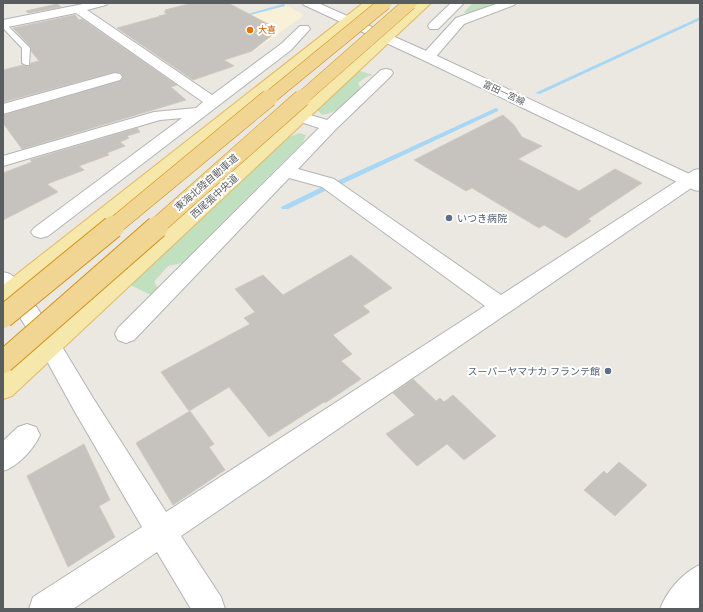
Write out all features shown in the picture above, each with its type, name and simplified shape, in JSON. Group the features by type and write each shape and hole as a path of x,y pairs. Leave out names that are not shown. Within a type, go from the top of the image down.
{"highway":[{"path":"3,317 385,3"},
{"name":"東海北陸自動車道","path":"3,362 410,3"}],"main road":[{"path":"6,287 243,104 370,3"},
{"name":"西尾張中央道","path":"3,389 425,3"}],"street":[{"path":"3,24 102,3"},
{"name":"富田一宮線","path":"308,3 696,180"},
{"path":"434,26 458,3"},
{"path":"428,57 460,21 510,3"},
{"path":"78,9 210,103"},
{"path":"445,16 460,21"},
{"path":"41,232 286,47 304,29"},
{"path":"126,334 285,171 386,73"},
{"path":"3,109 115,77"},
{"path":"3,161 159,115 210,103 243,104"},
{"path":"300,117 330,126"},
{"path":"285,171 328,183 502,306"},
{"path":"45,609 502,306 696,180"},
{"path":"6,287 50,346 84,405 209,609"},
{"path":"3,459 27,435"}],"lane":[{"path":"3,24 26,48 26,63"}],"shaded area":[{"path":"285,5 301,13 303,16 254,51 213,25"}],"green space":[{"path":"473,3 502,3 469,14 464,12"},
{"path":"357,70 373,75 366,77 358,83 361,89 339,109 322,115 316,108"},
{"path":"299,133 306,135 303,142 182,263 168,266 154,282 158,288 151,295 128,284 285,139"}],"building":[{"path":"192,3 228,3 270,25 265,26 276,32 252,51 224,60 234,66 193,80 117,28 167,14 164,12 166,11 165,10"},
{"path":"57,4 61,7 28,13 26,11"},
{"path":"75,15 79,20 82,19 177,85 171,87 186,100 22,149 3,123 3,115 120,81 123,78 121,73 115,72 3,102 3,70 23,65 29,66 31,63 39,61 31,51 31,47 13,28"},
{"path":"503,115 514,125 522,137 542,146 518,159 579,191 615,169 642,183 588,219 591,221 566,238 544,225 539,228 472,188 466,191 414,160"},
{"path":"137,128 140,132 127,136 129,138 120,142 125,146 107,153 109,155 79,166 84,170 47,184 58,192 3,220 3,173 32,162 30,160"},
{"path":"351,255 392,288 363,306 370,312 333,335 352,354 341,361 361,379 269,437 229,387 189,411 161,372 250,324 244,318 255,312 235,289 263,275 283,295"},
{"path":"413,379 436,401 440,398 444,402 453,395 496,436 464,460 447,444 417,466 386,434 415,415 393,393"},
{"path":"190,411 214,444 209,447 225,470 173,505 136,443"},
{"path":"84,444 110,500 99,506 115,537 68,567 27,476"},
{"path":"619,462 647,485 615,516 584,490 604,471 607,474"}],"waterway":[{"path":"239,17 283,5"},
{"path":"538,93 700,18"},
{"path":"339,182 496,110"},
{"path":"285,207 327,188"}],"place":[{"name":"大喜","path":"250,30"},
{"name":"いつき病院","path":"449,218"},
{"name":"スーパーヤマナカ フランテ館","path":"608,371"}]}
